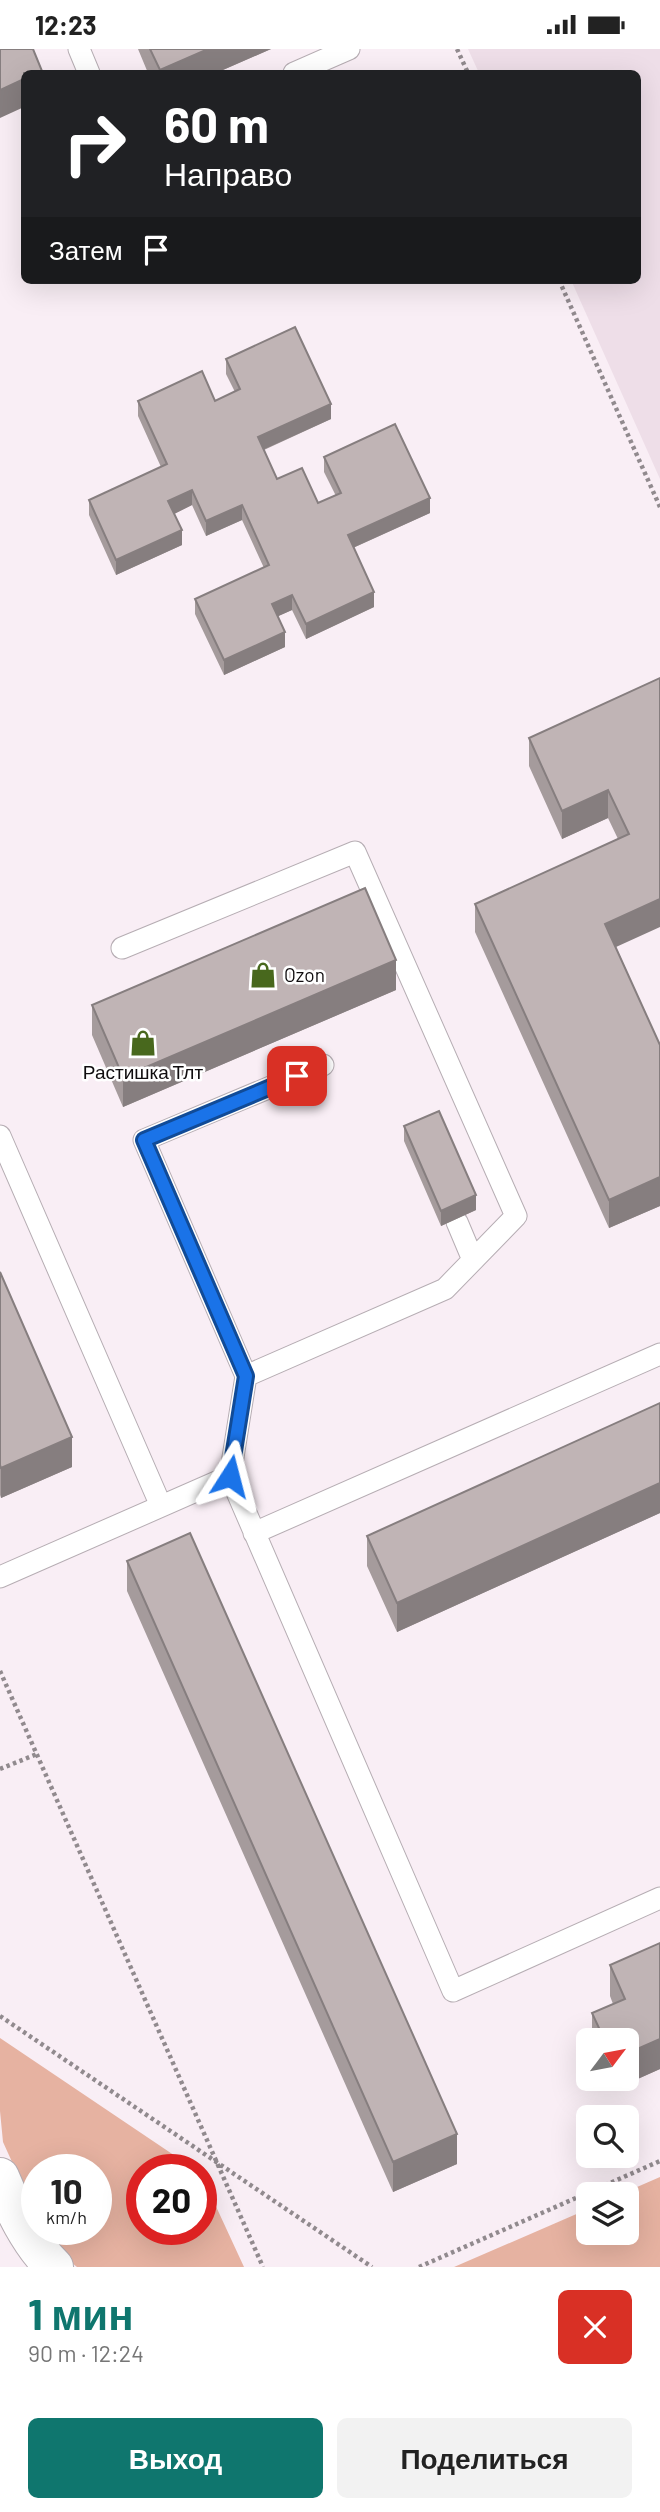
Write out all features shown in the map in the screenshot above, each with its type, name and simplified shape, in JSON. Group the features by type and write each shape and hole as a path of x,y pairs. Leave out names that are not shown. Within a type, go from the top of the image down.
{"main road":[{"path":"0,2177 13,2208 44,2257 54,2267"}],"lane":[{"path":"79,49 88,70"},
{"path":"301,70 349,49"},
{"path":"122,948 355,852 516,1216 445,1289 246,1376"},
{"path":"323,1065 144,1140 246,1376 230,1476 453,1991 660,1898"},
{"path":"0,1136 161,1506"},
{"path":"457,1222 473,1260"},
{"path":"254,1533 660,1353"},
{"path":"0,1577 230,1476"}],"path":[{"path":"457,49 467,70"},
{"path":"561,284 660,507"},
{"path":"0,1671 213,2154"},
{"path":"0,1769 37,1754"},
{"path":"0,2016 205,2154"},
{"path":"419,2267 660,2161"},
{"path":"217,2162 263,2267"},
{"path":"217,2162 372,2267"}],"shaded area":[{"path":"468,49 660,49 660,479 573,284 641,284 641,70 478,70"},
{"path":"0,2038 172,2154 126,2154 126,2245 217,2245 217,2209 244,2267 77,2267 56,2245 112,2245 112,2154 21,2154 21,2182 3,2142 0,2111"},
{"path":"660,2177 660,2267 454,2267 576,2214 576,2245 639,2245 639,2186"}],"building":[{"path":"0,49 33,49 42,70 21,70 21,80 0,90"},
{"path":"150,49 208,49 160,70"},
{"path":"295,327 331,404 258,437 277,479 302,468 318,503 341,493 324,457 395,424 430,498 348,535 374,592 306,624 292,595 272,604 285,632 224,660 195,599 269,565 242,505 206,521 192,490 168,501 182,530 116,560 89,500 167,464 138,401 202,371 215,401 240,389 226,359"},
{"path":"660,678 660,899 605,924 660,1045 660,1177 609,1200 475,904 629,834 608,790 562,811 529,738"},
{"path":"365,888 396,960 123,1077 92,1005"},
{"path":"439,1111 476,1195 441,1211 404,1126"},
{"path":"0,1272 72,1437 1,1468 0,1465"},
{"path":"660,1403 660,1483 397,1603 367,1536"},
{"path":"190,1533 457,2134 393,2162 127,1561"},
{"path":"660,1943 660,2039 639,2048 639,2028 599,2028 592,2013 625,1999 610,1965"}],"place":[{"name":"Ozon","path":"263,975"},
{"name":"Растишка Тлт","path":"143,1043"}],"route":[{"path":"230,1476 246,1376 144,1140 297,1076"}]}
